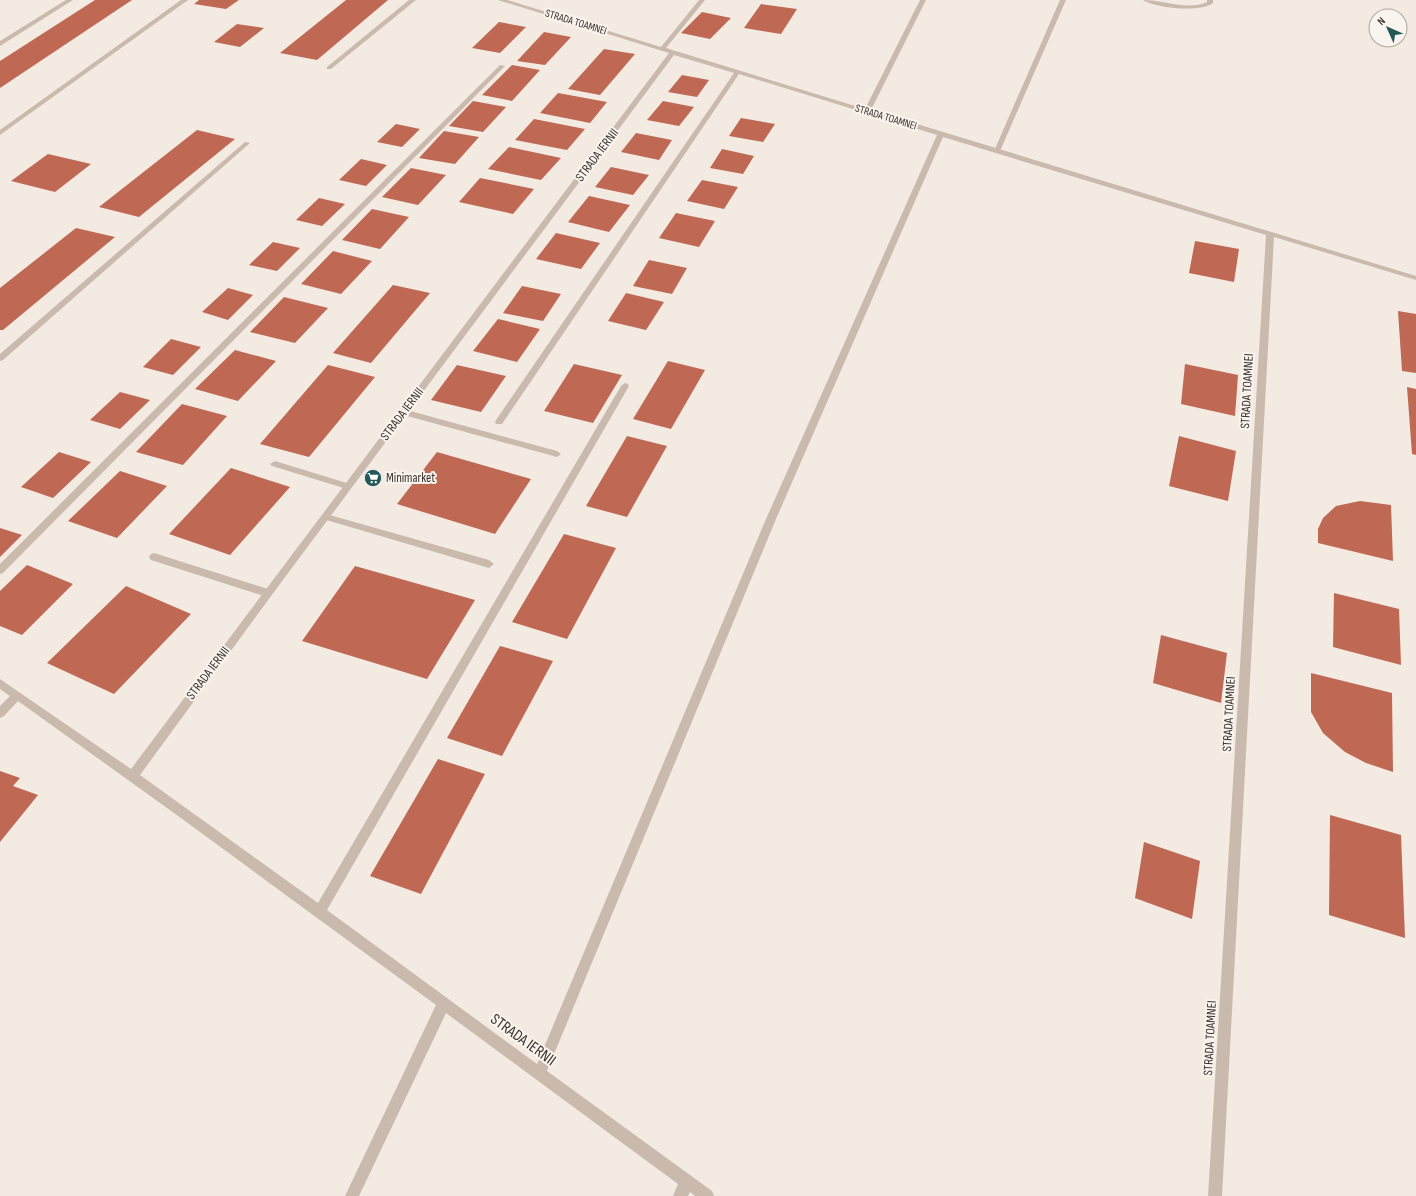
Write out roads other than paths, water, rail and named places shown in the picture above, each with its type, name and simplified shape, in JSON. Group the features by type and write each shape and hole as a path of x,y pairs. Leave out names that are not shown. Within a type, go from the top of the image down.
{"street":[{"path":"0,44 70,0"},
{"path":"0,132 185,0"},
{"path":"329,68 413,0"},
{"name":"STRADA TOAMNEI","path":"501,0 1416,278"},
{"path":"662,49 702,0"},
{"path":"866,111 923,0"},
{"path":"997,151 1063,0"},
{"path":"1146,0 1190,8 1204,7 1210,3 1210,0"},
{"name":"STRADA IERNII","path":"132,776 267,593 326,517 347,486 673,52"},
{"path":"0,570 502,66"},
{"path":"499,422 738,72"},
{"path":"540,1074 772,519 941,134"},
{"path":"0,358 247,143"},
{"name":"STRADA TOAMNEI","path":"1215,1196 1270,234"},
{"path":"319,912 625,386"},
{"path":"403,412 557,454"},
{"path":"275,464 347,486"},
{"path":"326,517 489,564"},
{"path":"154,557 267,593"},
{"name":"STRADA IERNII","path":"0,683 132,776 707,1196"},
{"path":"0,713 17,695"},
{"path":"352,1196 444,1003"},
{"path":"680,1196 687,1182"}],"place":[{"name":"Minimarket","path":"373,478"}]}
